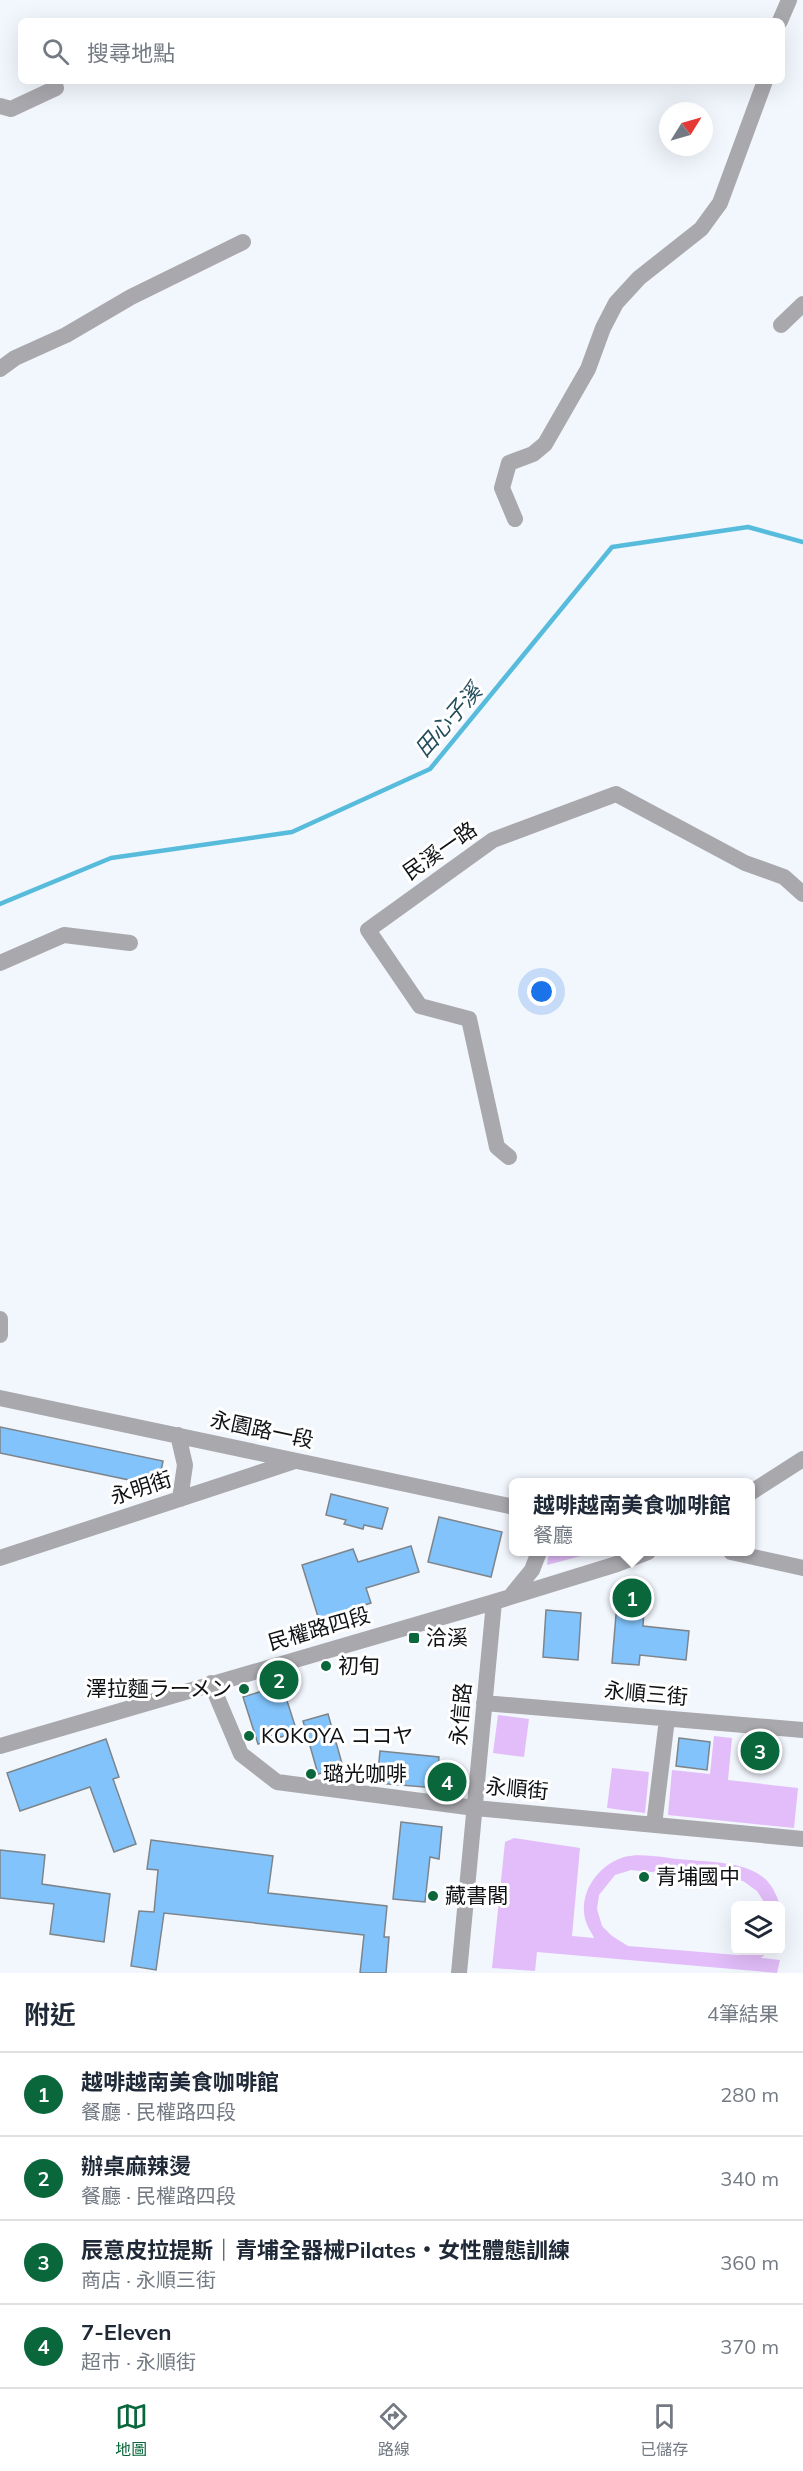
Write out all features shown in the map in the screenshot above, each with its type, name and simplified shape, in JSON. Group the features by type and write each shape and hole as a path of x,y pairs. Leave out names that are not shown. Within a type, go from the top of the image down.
{"street":[{"path":"781,18 789,0"},
{"path":"515,519 502,488 509,463 533,454 545,444 588,369 603,328 616,303 639,278 701,229 720,203 764,84"},
{"path":"0,106 10,109 56,88"},
{"path":"0,369 15,358 66,335 131,297 243,242"},
{"path":"782,325 803,304"},
{"name":"民溪一路","path":"509,1157 497,1147 469,1018 420,1006 368,930 493,840 616,794 745,862 784,877 803,894"},
{"path":"0,963 64,935 130,943"},
{"path":"0,1318 0,1335"},
{"name":"永園路一段","path":"0,1398 509,1507"},
{"path":"178,1435 184,1465 180,1499"},
{"path":"755,1490 803,1459"},
{"name":"永明街","path":"0,1558 297,1460"},
{"path":"510,1597 532,1570 537,1556"},
{"name":"民權路四段","path":"0,1746 494,1602 636,1556"},
{"path":"752,1556 803,1568"},
{"name":"永信路","path":"459,1973 494,1602"},
{"name":"永順街","path":"211,1683 241,1754 277,1782 475,1808 803,1839"},
{"name":"永順三街","path":"484,1703 803,1730"},
{"path":"654,1825 667,1719"}],"shaded area":[{"path":"548,1556 581,1556 547,1565"},
{"path":"498,1715 529,1719 524,1757 493,1753"},
{"path":"714,1736 732,1738 728,1780 798,1788 794,1828 668,1815 672,1770 710,1774"},
{"path":"612,1768 649,1772 645,1813 607,1808"},
{"path":"514,1838 580,1848 572,1936 594,1938 586,1922 584,1911 587,1891 598,1874 624,1857 648,1855 744,1867 764,1878 778,1901 763,1901 757,1891 743,1881 631,1870 615,1875 599,1895 597,1909 602,1926 612,1936 628,1946 731,1955 764,1955 761,1958 780,1960 777,1973 537,1952 535,1971 492,1968 505,1842"}],"building":[{"path":"0,1427 163,1461 158,1486 0,1453"},
{"path":"331,1494 388,1508 382,1529 364,1525 363,1529 344,1524 346,1520 326,1515"},
{"path":"439,1517 502,1532 491,1577 428,1562"},
{"path":"411,1546 419,1572 366,1588 371,1603 319,1620 302,1565 353,1549 358,1562"},
{"path":"618,1591 645,1593 643,1626 689,1631 686,1660 640,1655 639,1665 612,1663"},
{"path":"546,1610 581,1613 578,1660 543,1657"},
{"path":"282,1685 297,1732 258,1744 243,1697"},
{"path":"328,1714 343,1767 318,1774 303,1721"},
{"path":"679,1738 710,1742 707,1770 676,1766"},
{"path":"106,1739 119,1777 113,1779 136,1844 114,1852 90,1787 20,1811 7,1773"},
{"path":"380,1751 439,1757 436,1788 377,1783"},
{"path":"401,1822 442,1827 439,1859 430,1857 425,1902 393,1899"},
{"path":"151,1840 273,1856 268,1893 387,1906 384,1937 389,1937 386,1973 360,1973 364,1935 164,1913 156,1970 131,1966 139,1911 154,1912 158,1870 147,1869"},
{"path":"0,1850 45,1855 42,1884 110,1894 104,1942 50,1934 54,1904 0,1898"}],"waterway":[{"name":"田心子溪","path":"0,904 111,858 292,832 430,769 612,547 748,527 803,542"}],"place":[{"name":"越啡越南美食咖啡館","path":"632,1598"},
{"name":"洽溪","path":"414,1638"},
{"name":"初旬","path":"326,1666"},
{"name":"辦桌麻辣燙","path":"279,1680"},
{"name":"澤拉麵ラーメン","path":"244,1689"},
{"name":"KOKOYA ココヤ","path":"249,1736"},
{"name":"辰意皮拉提斯｜青埔全器械Pilates・女性體態訓練","path":"760,1751"},
{"name":"璐光咖啡","path":"311,1774"},
{"name":"7-Eleven","path":"447,1782"},
{"name":"青埔國中","path":"644,1877"},
{"name":"藏書閣","path":"433,1896"}]}
